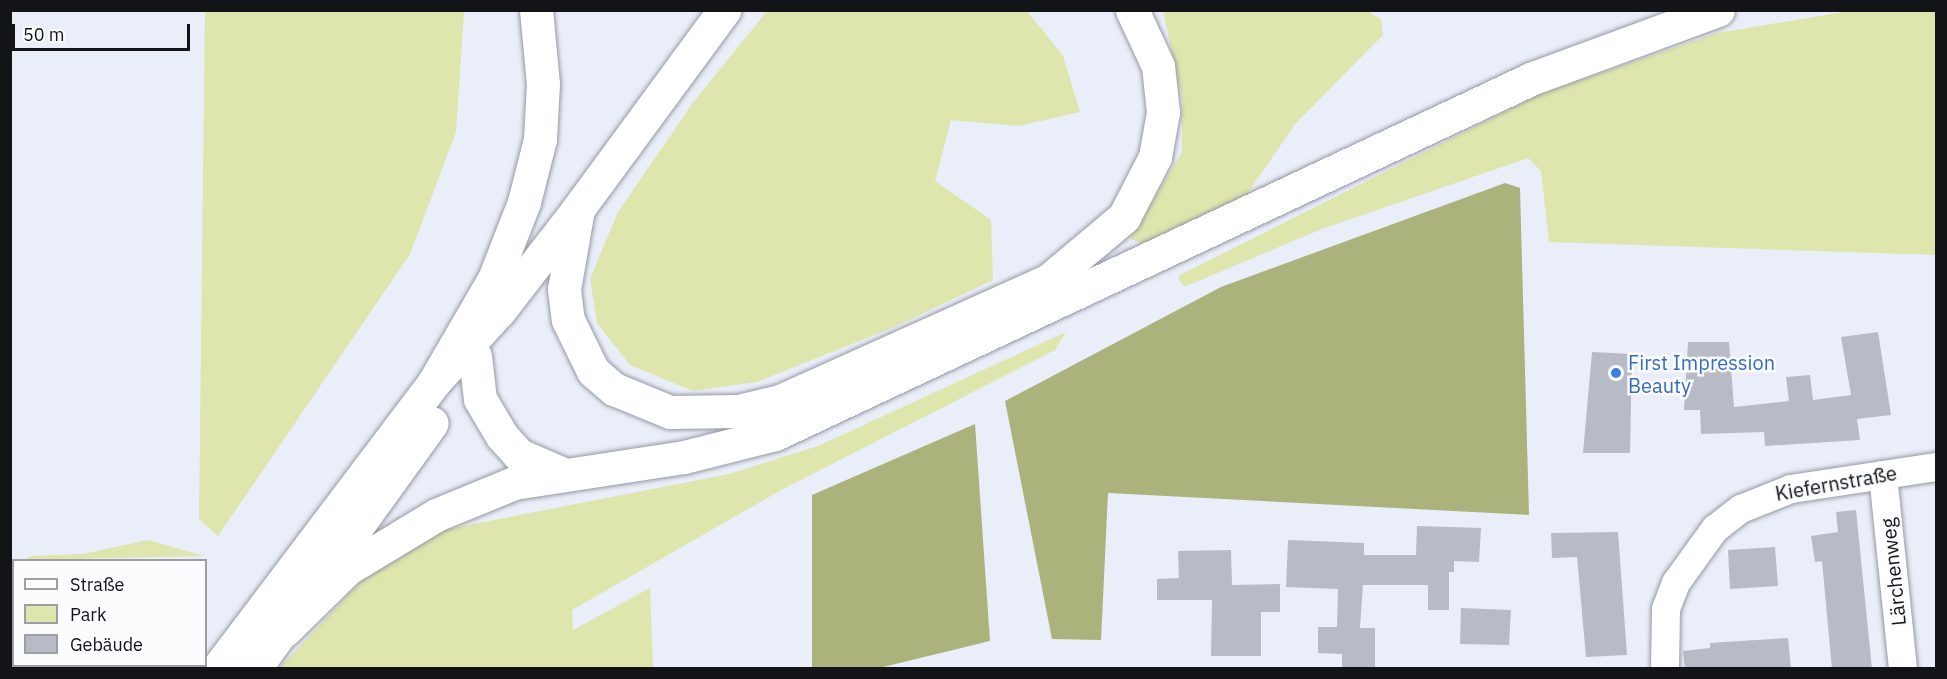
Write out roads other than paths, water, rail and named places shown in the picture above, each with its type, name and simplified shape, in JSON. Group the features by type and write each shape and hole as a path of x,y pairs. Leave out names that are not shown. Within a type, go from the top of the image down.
{"main road":[{"path":"434,382 494,279 524,202 540,139 543,84 536,10"},
{"path":"218,669 434,382 499,311 578,209 724,10"},
{"path":"578,209 564,289 568,320 593,371 614,389 670,412 738,411 780,401 1049,280 1124,217 1155,158 1163,112 1158,66 1132,10"},
{"path":"285,630 347,570 393,537 514,483 561,473 684,457 775,434 1533,78 1718,10"},
{"path":"255,669 285,630 475,356 499,311"},
{"path":"475,356 480,399 502,436 519,454 561,473"}],"street":[{"name":"Kiefernstraße","path":"1665,669 1666,609 1689,561 1715,530 1759,497 1936,466"},
{"name":"Lärchenweg","path":"1883,475 1903,669"}],"place":[{"name":"First Impression Beauty","path":"1616,373"}]}
